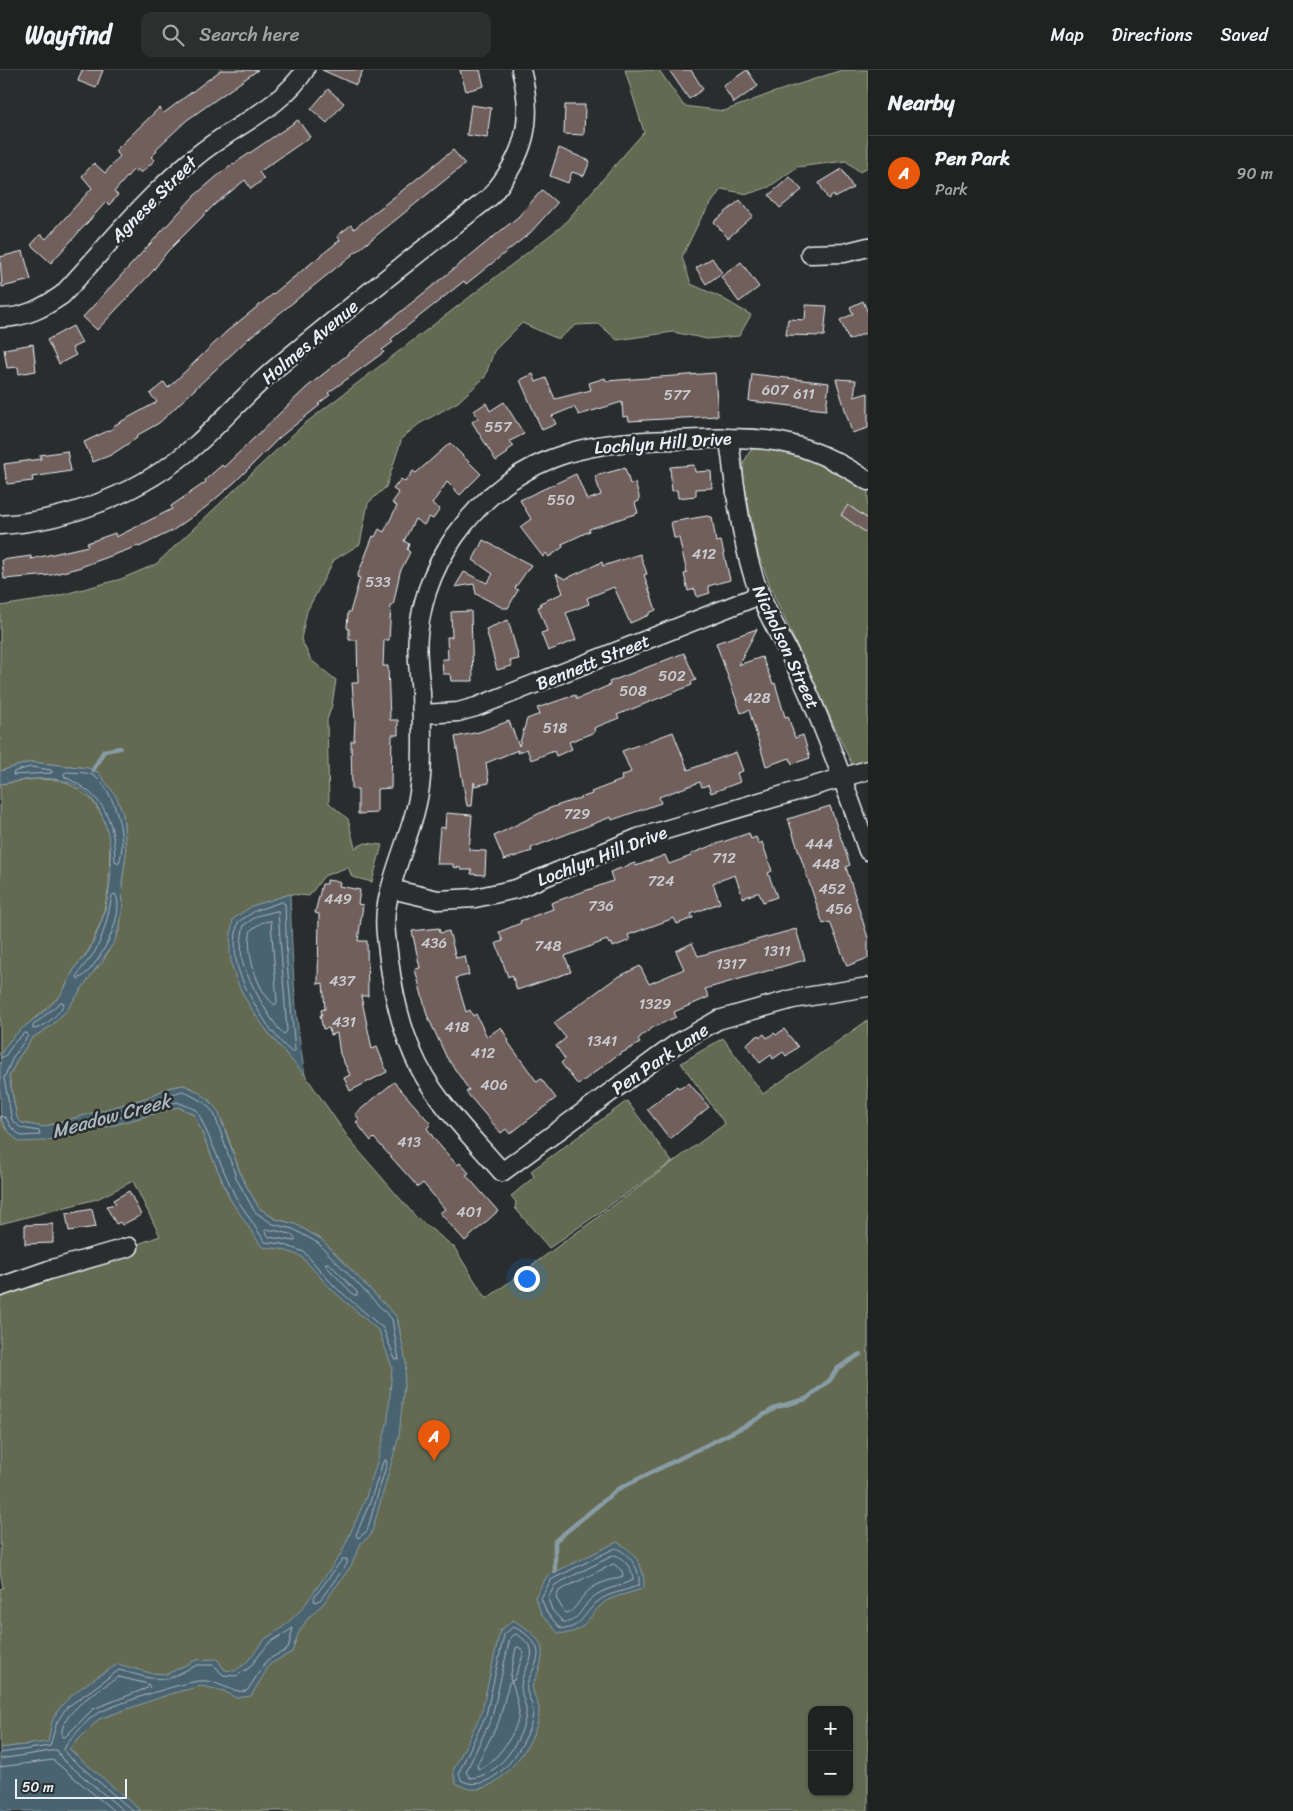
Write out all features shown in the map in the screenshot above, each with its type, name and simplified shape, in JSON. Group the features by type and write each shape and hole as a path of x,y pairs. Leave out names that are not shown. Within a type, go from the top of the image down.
{"street":[{"name":"Agnese Street","path":"0,318 28,314 46,306 62,295 169,180 224,135 287,92 305,70"},
{"name":"Holmes Avenue","path":"0,525 71,513 104,501 138,484 170,464 195,446 280,364 490,198 511,170 522,146 527,125 527,104 521,70"},
{"path":"810,254 844,253 868,247"},
{"name":"Nicholson Street","path":"728,438 733,457 733,477 740,526 760,595 803,681 842,778 868,851"},
{"name":"Lochlyn Hill Drive","path":"502,1172 443,1102 414,1057 399,1017 391,975 384,919 391,889 417,807 421,786 423,743 418,634 430,586 438,564 451,540 467,519 509,482 536,466 562,455 589,448 646,441 767,438 806,448 842,464 868,481"},
{"name":"Bennett Street","path":"422,714 458,712 476,707 760,595"},
{"name":"Lochlyn Hill Drive","path":"391,889 438,900 475,898 516,889 638,838 868,770"},
{"name":"Pen Park Lane","path":"502,1172 676,1044 718,1020 793,999 868,987"},
{"path":"0,1287 49,1270 129,1247"}],"green space":[{"path":"625,70 659,70 684,106 724,111 842,70 868,70 868,167 860,172 846,161 797,167 769,187 748,194 721,189 700,220 682,257 691,284 722,298 751,315 739,336 707,339 673,332 617,340 599,324 576,325 558,339 522,323 494,351 485,377 458,402 419,424 402,438 386,487 368,503 360,544 334,560 307,611 301,639 311,660 336,680 332,705 327,720 329,803 348,819 355,848 365,843 382,845 372,882 352,877 348,867 324,876 309,896 290,894 253,906 232,965 245,995 270,1035 305,1075 352,1143 416,1217 454,1247 486,1299 725,1124 681,1063 723,1038 763,1094 868,1020 868,1811 95,1811 43,1743 0,1748 0,1589 3,1588 0,1571 0,1294 160,1236 133,1181 97,1199 0,1224 0,1116 6,1130 44,1141 103,1128 178,1107 194,1114 230,1199 237,1208 250,1204 392,1326 392,1367 400,1333 397,1317 321,1239 295,1224 275,1219 259,1208 242,1178 223,1123 209,1100 197,1091 184,1085 168,1088 146,1098 43,1127 22,1123 17,1118 9,1077 17,1060 32,1038 51,1026 67,1010 84,982 102,963 119,931 123,907 122,883 126,854 123,814 88,768 31,762 0,771 0,606 46,599 121,579 156,564 303,425 562,226 644,132"},
{"path":"769,446 808,458 833,469 857,482 868,491 868,761 853,767 774,596 758,554 744,482 743,464 750,451 757,447"},
{"path":"36,779 61,780 78,789 92,800 106,822 110,839 109,887 102,919 89,950 76,966 61,995 10,1040 0,1056 0,784"},
{"path":"627,1101 672,1162 549,1248 515,1208 516,1202 511,1196 534,1177 531,1171"}],"water":[{"name":"Meadow Creek","path":"31,762 88,768 98,772 116,796 123,814 126,854 122,883 123,907 115,941 67,1010 51,1026 32,1038 17,1060 9,1077 17,1118 22,1123 43,1127 146,1098 168,1088 184,1085 197,1091 209,1100 218,1111 242,1178 259,1208 275,1219 295,1224 321,1239 397,1317 406,1363 399,1436 371,1535 361,1543 351,1566 324,1603 308,1618 298,1634 292,1652 270,1664 251,1696 236,1698 224,1691 202,1686 173,1693 99,1719 69,1749 141,1811 0,1811 0,1748 48,1742 53,1719 65,1702 82,1687 118,1664 150,1673 167,1674 196,1660 217,1659 225,1670 235,1671 246,1663 265,1639 282,1628 301,1610 341,1554 365,1500 388,1420 392,1367 379,1331 331,1289 301,1256 281,1249 262,1247 230,1199 194,1114 178,1107 103,1128 43,1141 19,1142 4,1125 1,1118 1,1054 14,1036 48,1009 55,1001 64,990 76,966 89,951 102,920 110,881 109,838 103,818 94,801 79,788 60,780 30,779 0,784 0,771"},
{"path":"290,894 296,1007 305,1075 252,1010 237,981 230,954 233,919 252,906"},
{"path":"617,1542 629,1550 638,1561 643,1573 644,1588 603,1603 582,1627 575,1631 558,1633 542,1615 535,1597 547,1576"},
{"path":"513,1620 533,1634 542,1648 541,1664 532,1686 538,1703 538,1720 521,1756 502,1777 482,1788 469,1788 456,1783 453,1771 481,1714 500,1631"}],"building":[{"path":"82,70 103,70 96,88 78,81"},
{"path":"221,70 258,70 187,120 156,149 157,151 151,157 155,160 141,173 137,169 135,172 133,170 114,192 118,195 109,205 106,202 51,263 31,245 41,234 46,239 92,188 82,176 94,163 105,173 120,156 115,151 159,108 164,113"},
{"path":"322,70 363,70 356,85"},
{"path":"460,70 480,70 484,86 466,91"},
{"path":"669,70 691,70 703,89 689,99"},
{"path":"747,70 758,86 734,103 723,86"},
{"path":"328,89 344,103 327,123 311,109"},
{"path":"471,105 491,108 487,138 467,135"},
{"path":"565,105 585,105 584,135 564,134"},
{"path":"298,120 310,137 259,172 264,179 251,189 245,180 214,205 167,252 152,272 97,330 83,317 194,196 222,172"},
{"path":"559,148 590,161 584,176 572,172 568,183 550,176"},
{"path":"453,150 465,164 249,338 159,423 136,436 137,438 111,455 93,462 84,442 114,428 113,426 157,402 150,394 164,382 168,388 226,332 340,240 337,236 351,225 354,229"},
{"path":"842,169 853,188 835,198 834,195 828,199 819,183"},
{"path":"790,177 802,190 780,208 769,195"},
{"path":"542,190 557,203 530,233 466,284 464,281 391,339 393,342 382,350 384,352 328,393 330,395 318,404 320,405 280,437 235,482 206,507 172,531 139,547 78,568 51,575 4,579 2,560 31,556 31,559 88,546 87,543 115,533 116,537 172,509 171,506 206,482 205,480 222,465 224,467 306,388 518,217"},
{"path":"740,200 753,216 728,238 714,222"},
{"path":"23,251 31,280 2,287 0,257"},
{"path":"712,258 722,273 706,284 696,268"},
{"path":"741,262 759,287 739,302 721,277"},
{"path":"863,301 868,313 868,332 849,340 840,320 853,314 850,307"},
{"path":"806,305 827,306 824,336 786,335 788,319 805,320"},
{"path":"73,326 82,343 72,348 76,355 59,364 47,340"},
{"path":"33,344 36,371 19,374 18,367 7,368 4,349"},
{"path":"715,373 718,416 629,421 628,416 623,417 622,402 579,415 574,407 552,416 556,424 542,430 520,380 533,374 536,382 546,378 555,399 591,390 589,383 605,378 606,381"},
{"path":"752,374 829,383 826,410 749,401"},
{"path":"836,379 856,380 854,397 868,393 868,428 852,433"},
{"path":"504,402 524,434 510,441 514,446 507,451 508,453 496,461 472,422 478,418 474,411 486,403 490,411"},
{"path":"450,443 481,474 460,495 447,482 432,504 440,509 433,519 429,517 424,525 415,519 404,541 409,544 407,550 410,552 400,572 393,606 391,605 389,640 384,640 383,666 388,666 390,720 398,720 398,735 392,735 391,788 377,789 377,813 358,814 358,789 352,789 351,741 354,741 355,720 352,683 358,683 357,640 349,640 349,629 347,628 348,612 350,612 360,578 357,577 373,536 375,537 379,529 384,532 397,506 392,503 399,493 393,489 401,479 405,482 413,471 416,473"},
{"path":"67,451 71,471 32,477 33,481 7,484 4,464 41,459 40,455"},
{"path":"694,465 695,472 711,471 712,488 696,489 696,496 678,498 677,490 672,491 670,467"},
{"path":"625,468 630,484 635,483 639,496 639,501 635,503 638,513 589,529 590,531 562,544 563,547 549,557 546,553 543,557 520,527 531,519 520,500 576,474 587,500 601,495 595,476"},
{"path":"848,505 868,519 868,534 841,515"},
{"path":"707,516 712,517 716,542 721,541 730,580 708,586 710,593 697,597 695,589 688,591 684,574 687,573 679,538 674,538 671,522"},
{"path":"483,540 531,565 515,588 518,590 508,608 503,608 476,594 474,584 455,587 464,572 487,583 493,574 473,560"},
{"path":"640,554 647,574 644,575 656,610 630,623 614,587 587,598 589,604 566,613 576,640 548,651 541,633 547,631 538,607 541,606 540,603 563,593 556,574 565,579 602,562 603,566"},
{"path":"471,611 473,681 451,681 450,674 443,674 442,659 448,659 447,637 452,637 451,612"},
{"path":"508,620 519,659 510,661 512,666 497,670 486,629"},
{"path":"757,629 738,665 762,657 773,684 775,683 785,717 788,716 795,738 803,735 810,758 792,764 790,758 766,766 749,710 741,713 716,643"},
{"path":"684,653 696,680 691,682 692,685 617,715 619,718 594,728 595,732 569,742 572,749 556,756 554,751 531,760 527,749 517,753 518,750 486,763 489,783 475,786 474,782 472,806 467,806 455,737 479,732 509,721 519,746 527,719 540,714 537,708 575,695 577,699 610,685 609,682"},
{"path":"673,732 688,770 736,752 743,771 737,773 740,782 711,793 708,785 702,787 700,782 659,797 661,803 612,820 611,817 531,848 532,851 504,860 494,836 550,808 592,794 591,792 622,780 621,776 631,772 622,751"},
{"path":"830,806 850,865 846,867 868,938 868,958 847,966 830,922 823,924 788,819"},
{"path":"446,813 472,815 469,850 486,851 485,875 471,874 472,870 461,870 461,868 453,867 453,864 437,864 440,827 445,828"},
{"path":"749,833 751,839 756,837 759,844 762,842 772,871 768,873 777,897 763,902 759,893 756,893 743,898 735,875 713,883 720,903 691,914 693,918 677,924 674,918 628,935 630,940 613,947 612,943 609,944 607,940 565,956 571,972 517,990 512,975 508,977 496,943 503,941 499,932 521,923 520,921 553,909 551,903 613,881 610,872 635,863 636,866 665,855 669,864 708,847"},
{"path":"327,880 340,882 339,886 360,890 358,904 363,905 358,941 367,941 368,996 361,996 372,1049 377,1047 387,1072 350,1091 344,1078 350,1075 340,1054 337,1033 330,1035 329,1028 323,1029 320,1015 322,1015 321,1010 325,1009 323,983 318,984 319,914 315,913 322,884 327,884"},
{"path":"439,928 440,933 449,931 456,958 465,956 469,975 456,978 466,1012 470,1010 473,1016 476,1014 487,1037 501,1027 508,1042 537,1082 541,1079 556,1098 510,1134 506,1129 501,1133 466,1092 469,1090 446,1056 427,1015 415,969 420,968 412,931"},
{"path":"796,929 805,960 705,989 709,997 674,1012 676,1017 652,1028 640,1037 638,1040 640,1043 616,1056 578,1085 561,1063 565,1059 556,1046 566,1038 554,1023 616,978 640,966 649,984 684,969 676,951 692,943 698,956"},
{"path":"784,1029 798,1047 786,1056 783,1052 773,1059 771,1055 760,1063 746,1044 759,1035 760,1037 764,1034 767,1038 774,1033 776,1035"},
{"path":"394,1082 431,1124 427,1128 435,1140 457,1165 460,1163 469,1173 466,1175 498,1211 465,1241 440,1213 445,1209 423,1183 418,1187 374,1138 371,1141 356,1122 359,1119 355,1114"},
{"path":"689,1083 709,1107 670,1139 647,1109 677,1086 678,1088"},
{"path":"129,1191 141,1215 122,1225 120,1222 116,1224 106,1206 116,1204 113,1200"},
{"path":"92,1209 96,1227 69,1231 66,1214"},
{"path":"53,1224 53,1243 25,1244 25,1225"}],"waterway":[{"path":"93,770 104,751 120,748"},
{"path":"555,1572 555,1541 618,1489 745,1426 777,1407 806,1399 830,1380 837,1369 860,1354"}],"place":[{"name":"Pen Park","path":"434,1461"}]}
